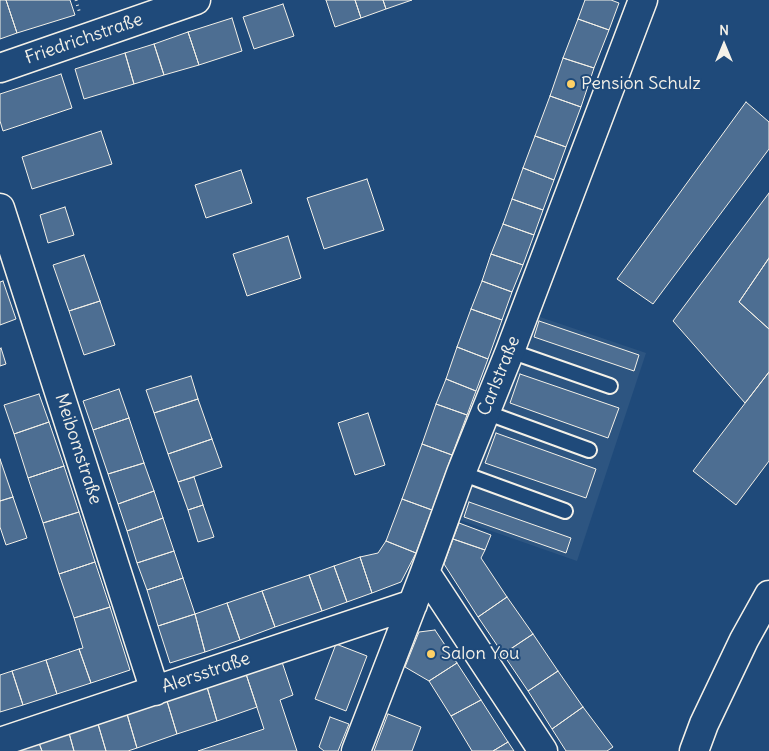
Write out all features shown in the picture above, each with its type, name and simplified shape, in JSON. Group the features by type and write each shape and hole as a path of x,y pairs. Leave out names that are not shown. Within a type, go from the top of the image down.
{"street":[{"name":"Friedrichstraße","path":"0,68 196,0"},
{"name":"Carlstraße","path":"356,751 643,0"},
{"name":"Meibomstraße","path":"0,208 155,691"},
{"path":"425,572 543,751"},
{"path":"694,751 704,724 744,640 769,595"},
{"name":"Alersstraße","path":"0,742 413,604"}],"lane":[{"path":"510,351 610,386"},
{"path":"485,412 588,450"},
{"path":"461,473 565,511"}],"shaded area":[{"path":"537,316 646,353 577,561 460,520"}],"building":[{"path":"0,0 6,0 17,33 0,39"},
{"path":"6,0 70,0 75,15 17,33"},
{"path":"326,0 355,0 361,18 335,27"},
{"path":"355,0 383,0 386,9 361,18"},
{"path":"383,0 412,0 386,9"},
{"path":"585,0 611,0 619,3 609,30 578,19"},
{"path":"283,4 294,36 254,49 243,17"},
{"path":"232,18 242,51 199,65 188,32"},
{"path":"578,19 609,30 594,68 563,58"},
{"path":"188,32 199,65 164,75 154,44"},
{"path":"154,44 164,75 134,84 125,53"},
{"path":"125,53 134,84 84,99 75,69"},
{"path":"563,58 594,68 581,107 550,96"},
{"path":"61,74 72,108 3,131 0,121 0,94"},
{"path":"550,96 581,107 566,147 535,136"},
{"path":"746,102 769,122 769,149 653,304 617,279"},
{"path":"101,131 112,164 32,189 22,157"},
{"path":"535,136 566,147 554,180 523,168"},
{"path":"523,168 554,180 543,210 512,199"},
{"path":"241,170 252,203 206,218 195,185"},
{"path":"367,179 384,230 324,249 307,198"},
{"path":"769,193 769,258 739,302 769,329 769,372 745,403 673,321"},
{"path":"512,199 543,210 534,235 503,224"},
{"path":"65,207 74,235 48,243 40,215"},
{"path":"503,224 534,235 523,265 491,254"},
{"path":"288,236 301,278 247,296 233,254"},
{"path":"491,254 523,265 512,292 482,281"},
{"path":"84,255 100,301 69,311 53,265"},
{"path":"769,258 769,329 739,302"},
{"path":"3,281 16,319 0,325 0,282"},
{"path":"482,281 512,292 502,320 471,309"},
{"path":"100,301 115,345 84,355 69,311"},
{"path":"471,309 502,320 488,359 457,347"},
{"path":"539,321 639,355 634,371 534,337"},
{"path":"457,347 488,359 476,391 446,379"},
{"path":"0,349 6,364 0,366"},
{"path":"769,372 769,461 736,505 693,471"},
{"path":"520,374 619,408 608,438 510,403"},
{"path":"191,376 198,399 154,413 146,390"},
{"path":"446,379 476,391 467,415 436,404"},
{"path":"119,389 129,418 93,430 83,401"},
{"path":"39,394 49,422 14,434 4,405"},
{"path":"198,399 212,439 168,454 154,413"},
{"path":"436,404 467,415 452,455 422,444"},
{"path":"368,413 385,465 355,475 338,423"},
{"path":"129,418 144,463 108,474 93,430"},
{"path":"49,422 64,466 28,478 14,434"},
{"path":"496,433 596,469 586,498 485,463"},
{"path":"212,439 222,467 178,482 168,454"},
{"path":"422,444 452,455 432,510 402,499"},
{"path":"0,459 13,497 0,501"},
{"path":"144,463 154,491 118,504 108,474"},
{"path":"64,466 79,512 43,523 28,478"},
{"path":"194,477 203,505 188,510 178,482"},
{"path":"154,491 163,518 127,531 118,504"},
{"path":"13,497 27,538 6,545 0,527 0,501"},
{"path":"402,499 432,510 416,553 386,541"},
{"path":"469,502 571,538 566,553 464,517"},
{"path":"203,505 214,537 198,542 188,510"},
{"path":"79,512 95,562 59,574 43,523"},
{"path":"163,518 174,551 137,563 127,531"},
{"path":"459,523 491,535 485,550 453,539"},
{"path":"453,539 485,550 481,558 507,597 478,617 444,564"},
{"path":"386,541 416,553 401,582 372,593 360,557 378,553"},
{"path":"174,551 183,578 147,590 137,563"},
{"path":"360,557 372,593 347,602 334,566"},
{"path":"95,562 110,607 74,618 59,574"},
{"path":"334,566 347,602 322,611 309,575"},
{"path":"309,575 322,611 275,627 262,591"},
{"path":"183,578 195,614 158,626 147,590"},
{"path":"262,591 275,627 240,640 227,603"},
{"path":"507,597 533,634 503,654 478,617"},
{"path":"227,603 240,640 205,652 195,614"},
{"path":"110,607 130,670 91,683 79,649 83,648 74,618"},
{"path":"195,614 205,652 170,663 158,626"},
{"path":"435,630 457,663 429,681 405,667 419,632"},
{"path":"533,634 558,671 528,691 503,654"},
{"path":"336,644 367,656 346,711 315,699"},
{"path":"79,649 91,683 57,694 46,660"},
{"path":"46,660 57,694 23,705 12,671"},
{"path":"282,662 293,695 280,700 297,751 198,751 264,729 246,674"},
{"path":"457,663 481,700 451,716 429,681"},
{"path":"12,671 23,705 0,712 0,675"},
{"path":"558,671 583,707 552,729 528,691"},
{"path":"246,674 257,707 217,721 207,687"},
{"path":"207,687 217,721 177,734 167,701"},
{"path":"481,700 508,742 493,751 472,751 451,716"},
{"path":"167,701 177,734 137,748 127,714"},
{"path":"583,707 613,747 607,751 566,751 552,729"},
{"path":"127,714 137,748 128,751 106,751 98,724"},
{"path":"388,714 421,727 412,751 374,751"},
{"path":"330,717 349,724 338,751 324,751 319,747"},
{"path":"98,724 106,751 74,751 69,733"},
{"path":"69,733 74,751 42,751 39,743"},
{"path":"508,742 514,751 493,751"},
{"path":"39,743 42,751 15,751"}],"place":[{"name":"Pension Schulz","path":"571,84"},
{"name":"Salon You","path":"431,654"}]}
